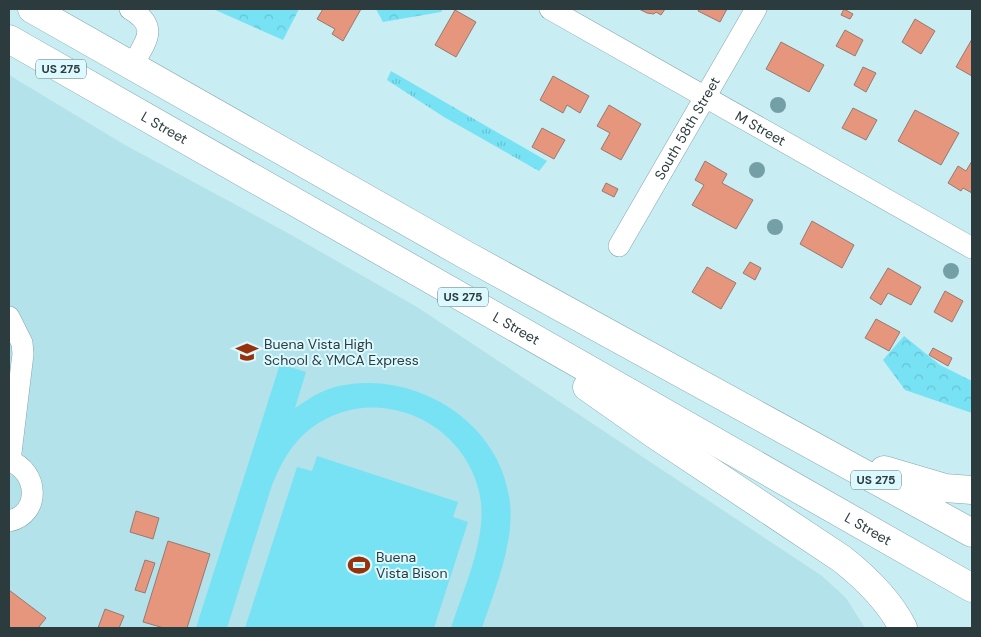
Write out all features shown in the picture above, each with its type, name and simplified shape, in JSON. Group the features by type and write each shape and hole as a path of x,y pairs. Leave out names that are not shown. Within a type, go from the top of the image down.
{"main road":[{"name":"US 275","path":"32,9 464,254 972,533"},
{"name":"L Street","path":"9,39 972,588"},
{"path":"469,301 654,434 862,574 880,593 902,628"},
{"path":"780,427 903,478 945,488 972,490"}],"street":[{"path":"130,9 145,20 149,27 148,38 132,66"},
{"name":"M Street","path":"550,9 972,248"},
{"name":"South 58th Street","path":"619,246 756,9"},
{"path":"9,316 22,343 23,354 9,461 26,471 33,489 29,508 22,515 9,521"}],"shaded area":[{"name":"Buena Vista High School & YMCA Express","path":"9,75 125,145 286,232 417,307 822,576 846,598 865,628 9,628"}],"green space":[{"path":"213,9 299,9 283,40"},
{"path":"376,9 443,9 441,12 383,22"},
{"path":"391,71 547,161 539,171 444,117 387,80"},
{"path":"904,336 940,365 972,381 972,413 905,390 883,360"},
{"path":"280,364 306,372 295,408 319,393 335,387 364,383 394,385 422,393 448,407 471,425 490,447 503,473 510,503 510,519 509,535 498,582 482,628 451,628 468,580 481,529 482,512 480,496 471,469 456,447 437,428 413,416 388,409 361,408 335,415 310,429 292,448 272,485 227,628 196,628"},
{"name":"Buena Vista Bison","path":"317,456 458,502 453,517 468,522 434,628 245,628 297,467 312,471"}],"building":[{"path":"323,9 361,9 343,41 332,34 335,29 317,19"},
{"path":"639,9 665,9 661,15 656,12 654,14 647,13"},
{"path":"699,9 727,9 720,22 698,11"},
{"path":"844,9 853,14 850,19 841,15"},
{"path":"455,10 476,22 456,57 435,45"},
{"path":"915,19 935,31 921,54 902,42"},
{"path":"845,30 863,40 855,56 836,46"},
{"path":"972,39 972,76 956,67"},
{"path":"781,42 824,65 809,92 766,69"},
{"path":"863,67 876,73 866,92 854,85"},
{"path":"553,76 589,96 580,113 567,105 563,113 540,100"},
{"path":"609,105 641,124 621,160 601,149 610,133 597,126"},
{"path":"853,108 877,120 866,140 842,128"},
{"path":"915,110 959,133 941,165 898,141"},
{"path":"542,128 565,140 554,159 532,147"},
{"path":"705,161 727,174 722,183 753,200 736,229 692,205 704,185 695,180"},
{"path":"972,161 972,193 963,188 961,191 948,183 958,166 966,171"},
{"path":"606,183 618,189 614,197 602,191"},
{"path":"812,221 854,245 842,268 800,244"},
{"path":"750,262 761,268 755,280 743,273"},
{"path":"707,267 736,283 721,309 692,292"},
{"path":"888,268 921,287 911,305 888,293 881,305 870,298"},
{"path":"945,291 963,301 952,322 934,312"},
{"path":"876,319 900,332 889,351 865,338"},
{"path":"933,348 952,358 948,366 929,355"},
{"path":"136,511 159,518 153,539 130,532"},
{"path":"168,541 210,554 187,628 164,628 143,622"},
{"path":"145,560 155,563 145,593 135,590"},
{"path":"9,590 46,618 38,628 9,628"},
{"path":"105,609 124,616 119,628 98,628"}],"place":[{"name":"Buena Vista High School & YMCA Express","path":"247,352"},
{"name":"Buena Vista Bison","path":"359,565"}]}
